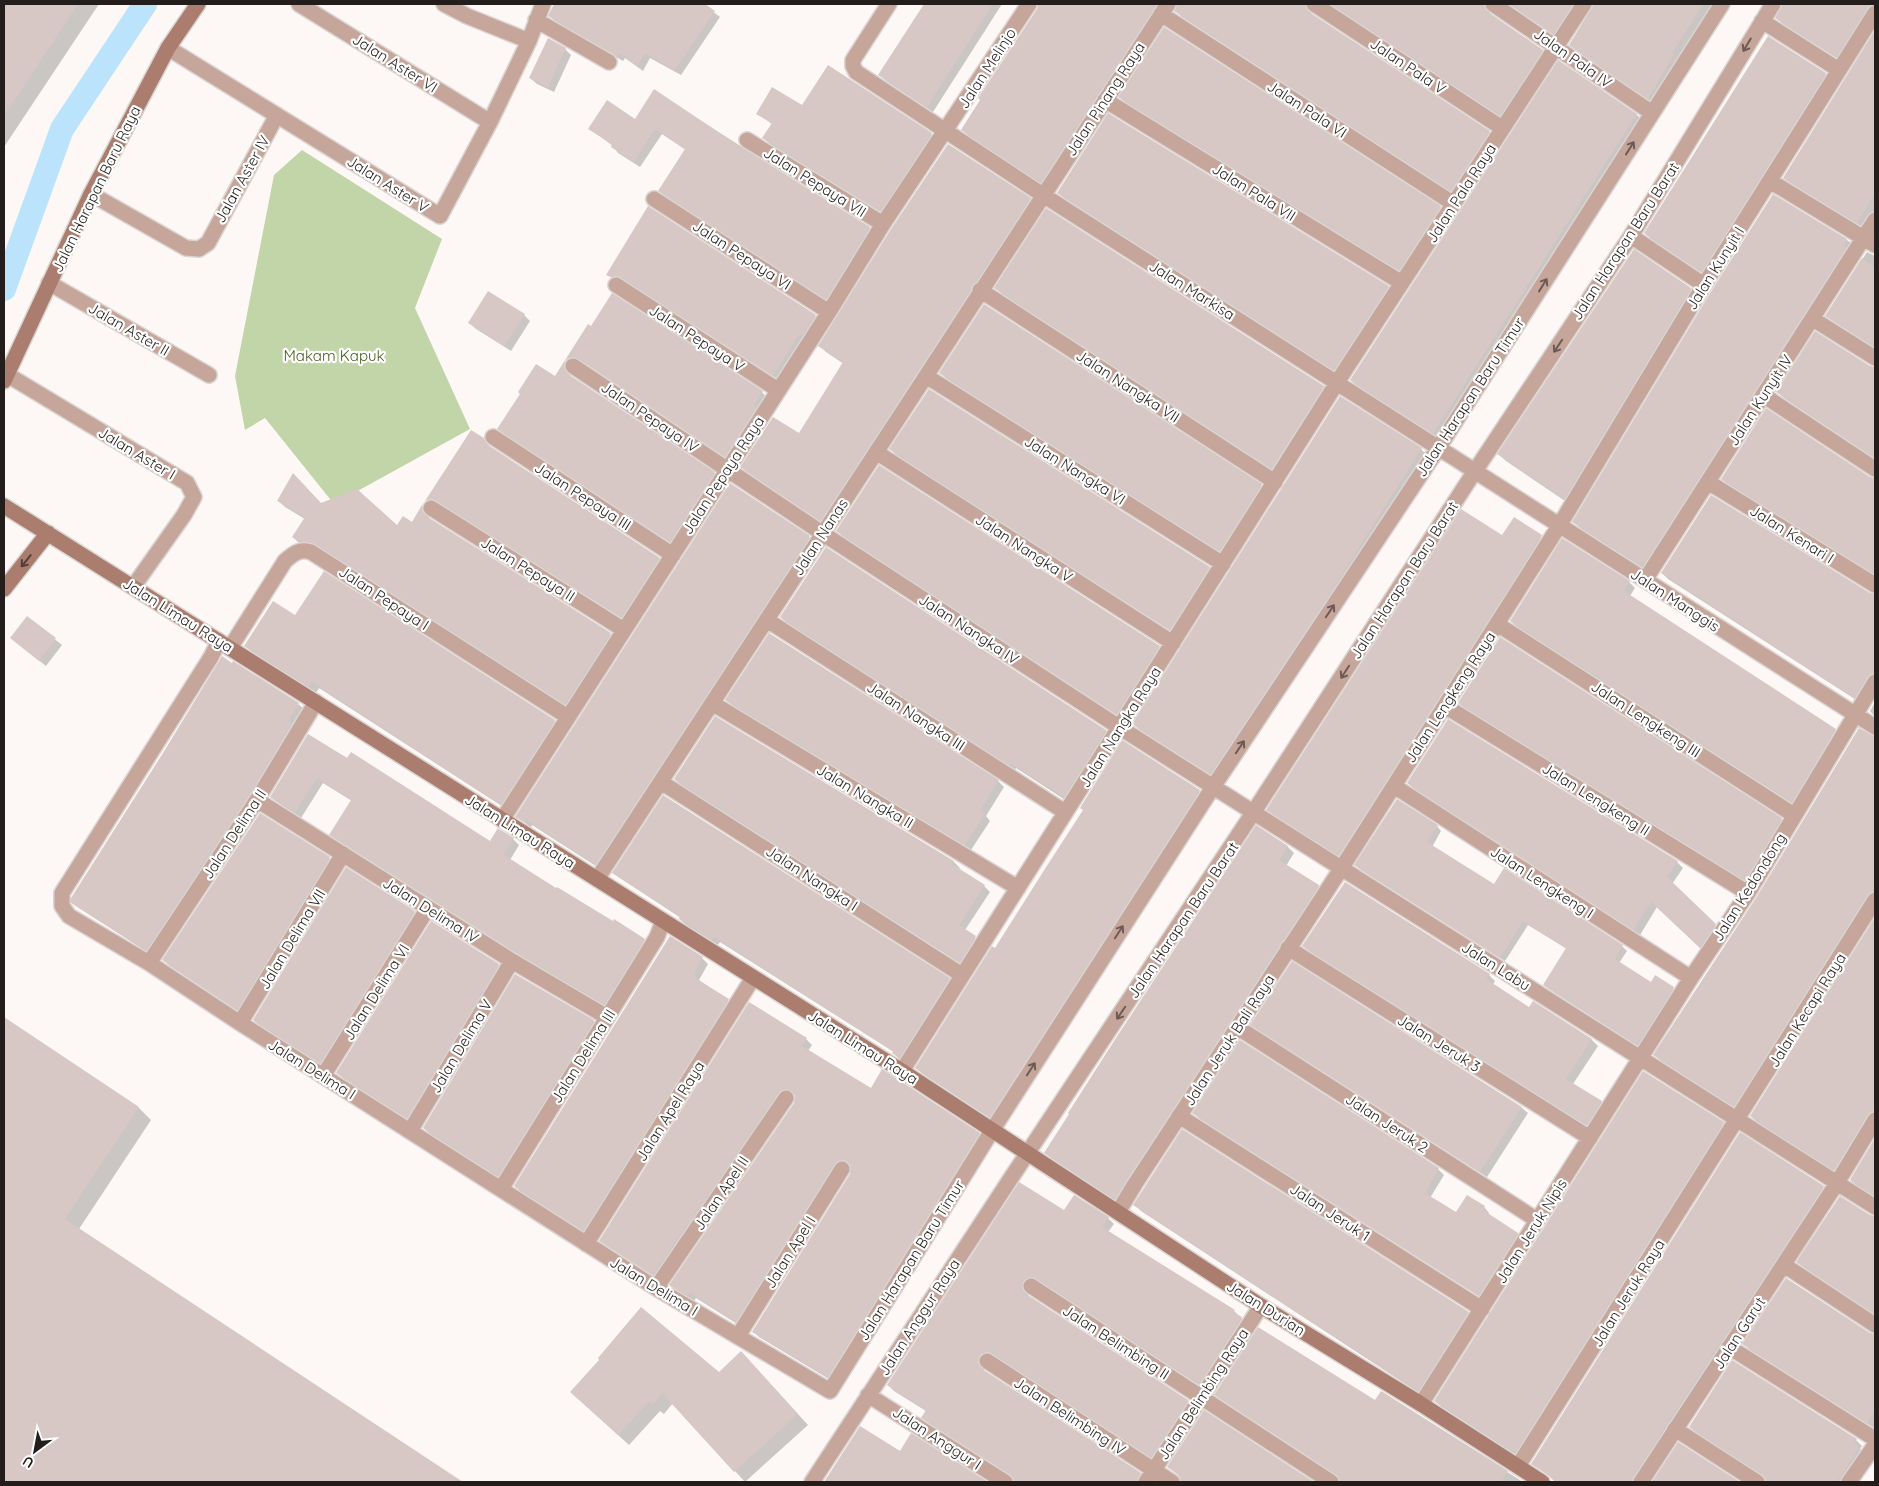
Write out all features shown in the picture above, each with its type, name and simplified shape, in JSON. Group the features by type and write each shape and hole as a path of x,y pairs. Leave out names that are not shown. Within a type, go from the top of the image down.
{"street":[{"name":"Jalan Harapan Baru Raya","path":"5,377 91,194 168,48 198,4"},
{"name":"Jalan Aster VI","path":"300,4 490,122"},
{"path":"444,4 467,16 529,41"},
{"name":"Jalan Aster V","path":"168,48 440,216 490,122 529,41 543,4"},
{"name":"Jalan Markisa","path":"890,4 853,60 856,72 945,132 1475,471"},
{"name":"Jalan Melinjo","path":"945,132 1029,4"},
{"name":"Jalan Pala V","path":"1314,4 1502,128"},
{"name":"Jalan Pala IV","path":"1493,4 1652,113"},
{"name":"Jalan Pala Raya","path":"1338,382 1584,4"},
{"name":"Jalan Harapan Baru Timur","path":"1213,787 1439,447 1722,4"},
{"name":"Jalan Harapan Baru Barat","path":"1028,1152 1253,813 1475,471 1631,236 1772,4"},
{"name":"Jalan Pinang Raya","path":"1043,195 1164,9"},
{"name":"Jalan Pala VI","path":"1164,9 1454,204"},
{"name":"Jalan Kunyit I","path":"1559,526 1704,286 1875,13"},
{"path":"536,20 609,62"},
{"path":"1762,21 1839,70"},
{"name":"Jalan Pala VII","path":"1105,100 1402,283"},
{"name":"Jalan Aster IV","path":"91,194 186,248 199,249 208,243 277,115"},
{"name":"Jalan Pepaya Raya","path":"502,820 829,312 883,224 945,132"},
{"name":"Jalan Pepaya VII","path":"747,140 883,224"},
{"path":"1770,180 1869,241"},
{"name":"Jalan Nanas","path":"597,879 1043,195"},
{"name":"Jalan Pepaya VI","path":"654,199 829,312"},
{"name":"Jalan Kunyit IV","path":"1645,580 1813,319 1869,241 1875,220"},
{"path":"1631,236 1704,286"},
{"name":"Jalan Aster II","path":"49,283 209,376"},
{"name":"Jalan Pepaya V","path":"616,285 778,390"},
{"name":"Jalan Nangka VII","path":"980,290 1275,482"},
{"path":"1813,319 1875,358"},
{"name":"Jalan Pepaya IV","path":"573,366 727,469"},
{"name":"Jalan Nangka VI","path":"926,376 1223,564"},
{"name":"Jalan Aster I","path":"5,377 187,483 194,497 184,515 133,587"},
{"name":"Jalan Nangka Raya","path":"902,1071 1338,382"},
{"path":"1763,395 1875,469"},
{"name":"Jalan Pepaya III","path":"493,437 672,555"},
{"name":"Jalan Nangka V","path":"876,452 1172,643"},
{"name":"Jalan Nangka IV","path":"727,469 822,534 1253,813"},
{"name":"Jalan Manggis","path":"1475,471 1875,727"},
{"name":"Jalan Kenari I","path":"1708,482 1875,585"},
{"name":"Jalan Limau Raya","path":"4,506 993,1129"},
{"name":"Jalan Pepaya II","path":"431,508 624,630"},
{"name":"Jalan Lengkeng Raya","path":"1341,869 1559,526"},
{"path":"4,589 48,533"},
{"name":"Jalan Pepaya I","path":"225,645 285,560 294,553 306,550 568,717"},
{"name":"Jalan Nangka III","path":"767,620 1065,812"},
{"name":"Jalan Lengkeng III","path":"1497,624 1794,815"},
{"name":"Jalan Delima I","path":"225,645 211,657 62,893 62,906 69,916 149,963 656,1288 830,1391"},
{"name":"Jalan Kedondong","path":"1640,1058 1748,893 1875,682"},
{"name":"Jalan Delima II","path":"149,963 257,800 316,702"},
{"name":"Jalan Nangka II","path":"712,703 1018,888"},
{"name":"Jalan Lengkeng II","path":"1444,706 1748,893"},
{"name":"Jalan Nangka I","path":"661,782 962,975"},
{"name":"Jalan Lengkeng I","path":"1394,786 1691,978"},
{"path":"993,1129 1213,787"},
{"name":"Jalan Delima IV","path":"257,800 512,961 607,1017"},
{"name":"Jalan Labu","path":"1253,813 1875,1207"},
{"name":"Jalan Delima VII","path":"240,1023 343,854"},
{"name":"Jalan Jeruk Bali Raya","path":"1118,1212 1341,869"},
{"name":"Jalan Kecapi Raya","path":"1738,1120 1875,900"},
{"name":"Jalan Delima VI","path":"323,1076 428,908"},
{"name":"Jalan Delima III","path":"501,1188 657,937 663,921"},
{"name":"Jalan Jeruk 3","path":"1288,948 1590,1138"},
{"name":"Jalan Delima V","path":"410,1131 512,961"},
{"name":"Jalan Apel Raya","path":"586,1244 753,978"},
{"name":"Jalan Jeruk 2","path":"1237,1027 1538,1220"},
{"name":"Jalan Jeruk Nipis","path":"1421,1404 1640,1058"},
{"name":"Jalan Apel II","path":"656,1288 786,1098"},
{"name":"Jalan Jeruk 1","path":"1179,1116 1482,1309"},
{"name":"Jalan Jeruk Raya","path":"1518,1466 1738,1120"},
{"name":"Jalan Garut","path":"1641,1482 1784,1264 1875,1120"},
{"name":"Jalan Harapan Baru Timur","path":"830,1391 993,1129"},
{"name":"Jalan Durian","path":"993,1129 1261,1306 1421,1404 1542,1482"},
{"name":"Jalan Anggur Raya","path":"812,1482 1028,1152"},
{"name":"Jalan Apel I","path":"738,1336 842,1169"},
{"path":"1784,1264 1875,1325"},
{"name":"Jalan Belimbing II","path":"1031,1286 1331,1482"},
{"name":"Jalan Belimbing Raya","path":"1150,1476 1261,1306"},
{"path":"1729,1348 1875,1439"},
{"name":"Jalan Belimbing IV","path":"987,1361 1150,1476 1172,1482"},
{"name":"Jalan Anggur I","path":"868,1395 1005,1482"},
{"path":"1676,1429 1757,1482"},
{"path":"1849,1482 1875,1445"}],"green space":[{"name":"Makam Kapuk","path":"302,150 442,239 415,308 470,429 334,504 265,418 245,430 235,376 274,175"}],"building":[{"path":"4,4 78,4 4,116"},
{"path":"554,4 705,4 715,11 675,70 645,54 637,66 619,53 617,57 548,16"},
{"path":"924,4 993,4 927,107 878,75"},
{"path":"1038,4 1157,4 1041,182 961,130 980,100 978,98 1037,9"},
{"path":"1177,4 1305,4 1309,12 1490,131 1451,191 1174,11"},
{"path":"1331,4 1484,4 1488,12 1543,50 1500,115"},
{"path":"1509,4 1573,4 1553,34"},
{"path":"1593,4 1703,4 1672,53 1674,55 1648,99 1569,45 1592,9"},
{"path":"1782,4 1875,4 1867,8 1836,57 1775,18"},
{"path":"1164,27 1441,206 1399,270 1118,97"},
{"path":"1875,30 1875,194 1857,223 1783,178"},
{"path":"1768,36 1826,73 1701,272 1644,233"},
{"path":"548,38 566,48 548,87 529,78"},
{"path":"1558,60 1637,114 1433,434 1350,380"},
{"path":"828,65 932,133 880,211 762,138 772,123 756,114 772,87 802,105"},
{"path":"654,89 742,148 870,227 826,299 658,191 685,149 655,129 634,162 611,147 612,144 588,129 607,100 635,119"},
{"path":"1108,113 1389,286 1334,370 1057,193"},
{"path":"948,144 1031,198 972,285 971,290 820,521 740,467 773,417 799,433 843,362 818,346 891,229"},
{"path":"1773,194 1847,239 1843,246 1846,248 1645,563 1642,561 1640,565 1572,522 1712,290"},
{"path":"648,206 816,315 802,336 799,335 773,376 621,277 606,275"},
{"path":"1046,208 1324,386 1272,469 994,288"},
{"path":"1634,249 1691,288 1564,499 1497,454"},
{"path":"1862,258 1875,267 1875,347 1825,316"},
{"path":"488,291 525,314 504,346 468,323"},
{"path":"612,293 763,391 754,405 757,407 725,457 578,358 569,357 565,361 564,370 568,374 715,472 670,542 497,429 520,394 518,392 536,364 555,376 588,324 591,326"},
{"path":"984,304 1262,484 1220,551 939,373"},
{"path":"1815,331 1870,366 1875,367 1875,458 1776,392"},
{"path":"929,389 1210,567 1170,630 889,449"},
{"path":"1340,396 1422,448 1312,622 1210,774 1132,724"},
{"path":"1766,408 1870,477 1875,478 1875,574 1721,479"},
{"path":"471,430 484,438 488,445 660,558 621,617 436,500 425,501"},
{"path":"879,465 1160,646 1116,714 836,531"},
{"path":"293,473 321,503 357,489 397,525 403,516 412,522 422,505 426,516 611,633 565,704 316,544 300,542 292,537 305,517 277,501"},
{"path":"730,483 810,536 595,865 526,820 524,822 515,817"},
{"path":"1711,495 1870,593 1875,594 1875,673 1867,677 1854,698 1661,573"},
{"path":"1461,509 1502,535 1514,517 1542,535 1339,855 1266,810"},
{"path":"1562,538 1630,581 1624,591 1836,729 1792,802 1510,621"},
{"path":"826,547 1106,730 1064,797 1010,763 1009,765 780,617"},
{"path":"324,571 555,720 501,805 312,682 309,687 244,646 273,601 295,615"},
{"path":"27,616 56,638 39,661 10,638"},
{"path":"769,633 999,780 980,810 985,814 965,845 725,700"},
{"path":"1500,637 1782,818 1745,880 1458,703"},
{"path":"222,656 299,703 288,721 292,724 249,795 146,950 71,903 71,898"},
{"path":"715,716 954,861 952,864 985,885 959,925 976,936 960,962 674,779"},
{"path":"1448,719 1678,861 1667,877 1716,924 1700,948 1651,902 1633,930 1407,783"},
{"path":"1859,728 1875,736 1875,891 1867,895 1734,1106 1653,1055 1756,898"},
{"path":"308,734 347,758 351,752 490,841 498,828 514,838 504,855 556,888 613,921 614,919 645,939 604,1004 517,953 329,835 351,800 317,778 295,813 270,797"},
{"path":"1122,740 1200,790 990,1117 915,1068 992,946 995,948 1083,810 1080,808"},
{"path":"663,795 950,978 899,1058 892,1053 893,1051 714,937 712,940 679,919 680,916 612,873"},
{"path":"1397,799 1438,825 1427,842 1494,884 1504,868 1623,945 1615,959 1651,982 1655,975 1674,987 1637,1045 1543,985 1566,948 1523,921 1500,958 1354,865"},
{"path":"260,813 330,857 237,1010 162,960"},
{"path":"1256,825 1288,846 1279,860 1319,885 1115,1199 1044,1153 1116,1038"},
{"path":"346,867 415,911 320,1063 253,1020"},
{"path":"1345,882 1490,974 1486,979 1529,1007 1533,1001 1592,1039 1566,1079 1602,1101 1587,1125 1302,946"},
{"path":"1875,917 1875,1111 1867,1115 1834,1170 1750,1116"},
{"path":"431,921 499,964 407,1118 336,1073"},
{"path":"670,936 703,957 694,974 695,978 729,999 583,1231 514,1186"},
{"path":"1292,961 1522,1107 1480,1172 1250,1025"},
{"path":"515,974 594,1020 498,1176 423,1128"},
{"path":"749,1002 807,1038 802,1046 871,1088 882,1069 980,1133 828,1377 752,1332 850,1174 850,1165 847,1161 838,1161 834,1164 736,1322 690,1293 687,1296 669,1285 794,1103 795,1094 791,1090 782,1089 778,1093 653,1275 599,1241"},
{"path":"4,1017 139,1107 65,1219 463,1482 4,1482"},
{"path":"1240,1040 1439,1168 1425,1193 1456,1212 1467,1195 1485,1206 1483,1210 1518,1233 1479,1296 1192,1113"},
{"path":"1643,1071 1724,1122 1515,1453 1434,1401"},
{"path":"1182,1129 1469,1312 1418,1391 1133,1205"},
{"path":"1740,1132 1824,1186 1667,1424 1633,1477 1632,1482 1555,1482 1547,1474 1531,1464"},
{"path":"1875,1138 1875,1196 1850,1180"},
{"path":"1019,1182 1064,1210 1074,1195 1109,1217 1102,1227 1235,1310 1233,1312 1242,1317 1199,1384 1036,1278 1027,1277 1023,1281 1022,1290 1026,1294 1188,1400 1151,1457 992,1353 983,1352 979,1356 978,1365 982,1369 1141,1473 1137,1482 1014,1482 1010,1474 921,1418 926,1410 887,1385"},
{"path":"1840,1196 1870,1215 1875,1216 1875,1314 1796,1262"},
{"path":"1786,1278 1870,1333 1875,1334 1875,1411 1867,1423 1742,1344"},
{"path":"641,1307 719,1372 741,1351 798,1414 734,1472 662,1393 653,1405 649,1402 618,1435 570,1392 599,1360 598,1358"},
{"path":"1258,1327 1375,1400 1381,1391 1508,1471 1501,1482 1340,1482 1336,1474 1214,1395"},
{"path":"1732,1360 1857,1439 1854,1443 1860,1447 1837,1482 1766,1482 1762,1474 1689,1427"},
{"path":"1204,1410 1314,1482 1181,1482 1178,1474 1167,1467"},
{"path":"860,1426 900,1451 911,1433 988,1482 824,1482"},
{"path":"1678,1442 1740,1482 1652,1482"}],"waterway":[{"path":"4,289 62,129 145,4"}]}
